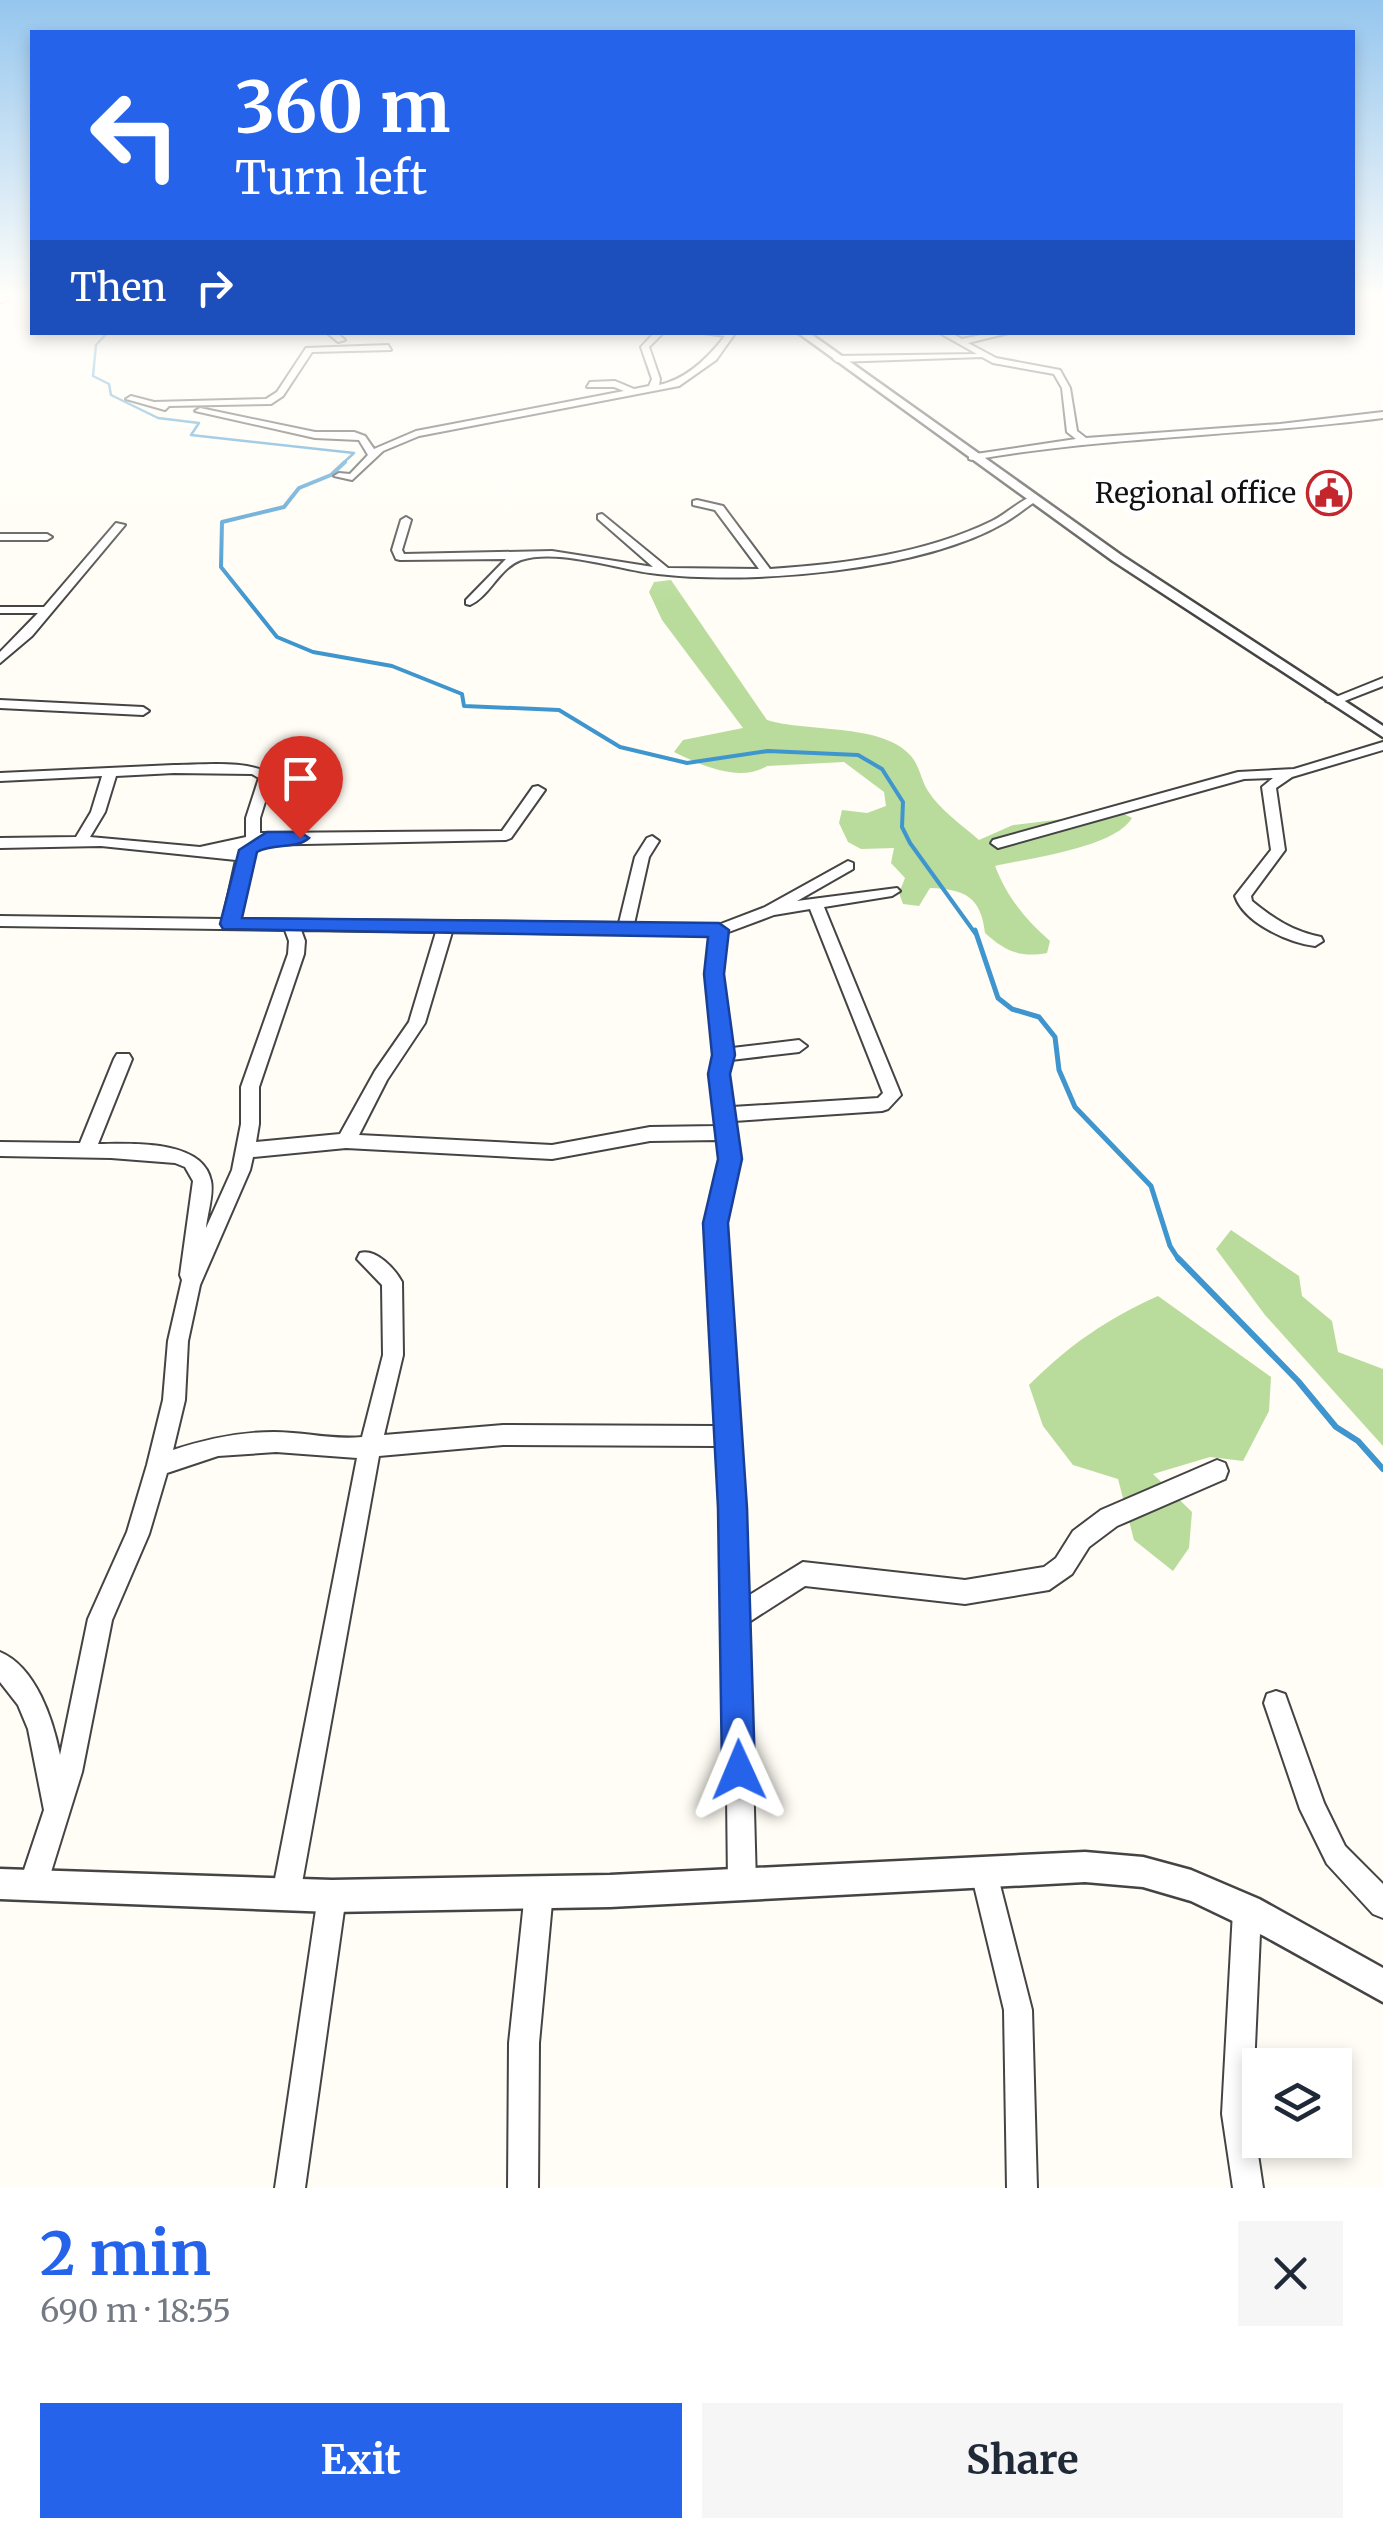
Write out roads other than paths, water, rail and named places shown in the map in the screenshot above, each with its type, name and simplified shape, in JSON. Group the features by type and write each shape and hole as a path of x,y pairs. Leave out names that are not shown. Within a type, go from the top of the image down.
{"street":[{"path":"132,400 254,419 314,436 358,436 374,456"},
{"path":"155,404 271,400"},
{"path":"339,476 352,477 395,441 455,424 591,400"},
{"path":"894,400 1383,734"},
{"path":"1066,400 1072,432 1081,438"},
{"path":"972,457 1081,438 1271,429 1383,415"},
{"path":"406,520 397,550 400,557 521,556 602,560 664,571 767,572 861,562 959,538 1014,515 1032,498"},
{"path":"697,503 719,508 767,572"},
{"path":"602,517 664,571"},
{"path":"0,659 49,610 120,525"},
{"path":"0,537 47,537"},
{"path":"470,602 508,563 521,556"},
{"path":"0,610 49,610"},
{"path":"1332,701 1380,686"},
{"path":"0,704 143,712"},
{"path":"998,843 1243,775 1290,773 1383,746"},
{"path":"0,776 205,768 262,772 266,784 253,818 260,839"},
{"path":"81,840 98,812 110,773"},
{"path":"1290,773 1268,787 1278,850 1243,896 1245,903 1279,930 1296,940 1316,941"},
{"path":"205,850 260,839 497,837 516,828 538,790"},
{"path":"230,924 244,856 260,839"},
{"path":"0,843 81,840 244,856"},
{"path":"626,927 642,858 652,842"},
{"path":"770,910 848,866"},
{"path":"0,921 719,930 770,910 892,891"},
{"path":"247,1150 346,1141 552,1152 650,1134 882,1104 892,1095 816,905"},
{"path":"33,1885 68,1772 100,1619 138,1534 158,1465 174,1400 178,1341 190,1285 247,1150 250,1087 296,954 298,941 291,924"},
{"path":"346,1141 381,1076 417,1023 446,928"},
{"path":"719,930 714,974 724,1055 719,1074 730,1159 716,1223 737,1616 742,1884"},
{"path":"724,1055 800,1046"},
{"path":"86,1150 123,1059"},
{"path":"0,1149 177,1156 199,1171 202,1193 190,1252 190,1285"},
{"path":"286,1894 370,1448 393,1355 392,1282 367,1258"},
{"path":"158,1465 218,1446 276,1442 370,1448 503,1435 729,1436"},
{"path":"737,1616 802,1574 965,1592 1049,1578 1064,1566 1082,1538 1108,1518 1217,1471"},
{"path":"0,1664 29,1694 38,1716 56,1811"},
{"path":"1276,1703 1313,1809 1336,1855 1383,1904"},
{"path":"0,1884 332,1896 539,1892 1086,1867 1160,1876 1248,1911 1383,1986"},
{"path":"984,1873 1018,2010 1022,2188"},
{"path":"523,2188 524,2043 539,1892"},
{"path":"290,2188 332,1896"},
{"path":"1248,1911 1236,2114 1248,2188"}],"waterway":[{"path":"121,400 158,418 199,423 191,435 354,453 342,464"},
{"path":"345,462 331,475 299,488 284,507 222,522 221,567 277,637 313,652 392,666 462,694 464,706 559,710 620,747 687,763 768,751 858,755 882,769 903,802 902,827 910,843 975,933"},
{"path":"975,930 998,998 1012,1009 1039,1017 1055,1037 1059,1070 1075,1107 1151,1186 1170,1246 1179,1260"},
{"path":"1178,1258 1298,1381 1336,1427 1358,1441 1383,1469"}],"place":[{"name":"Regional office","path":"1329,493"}]}
